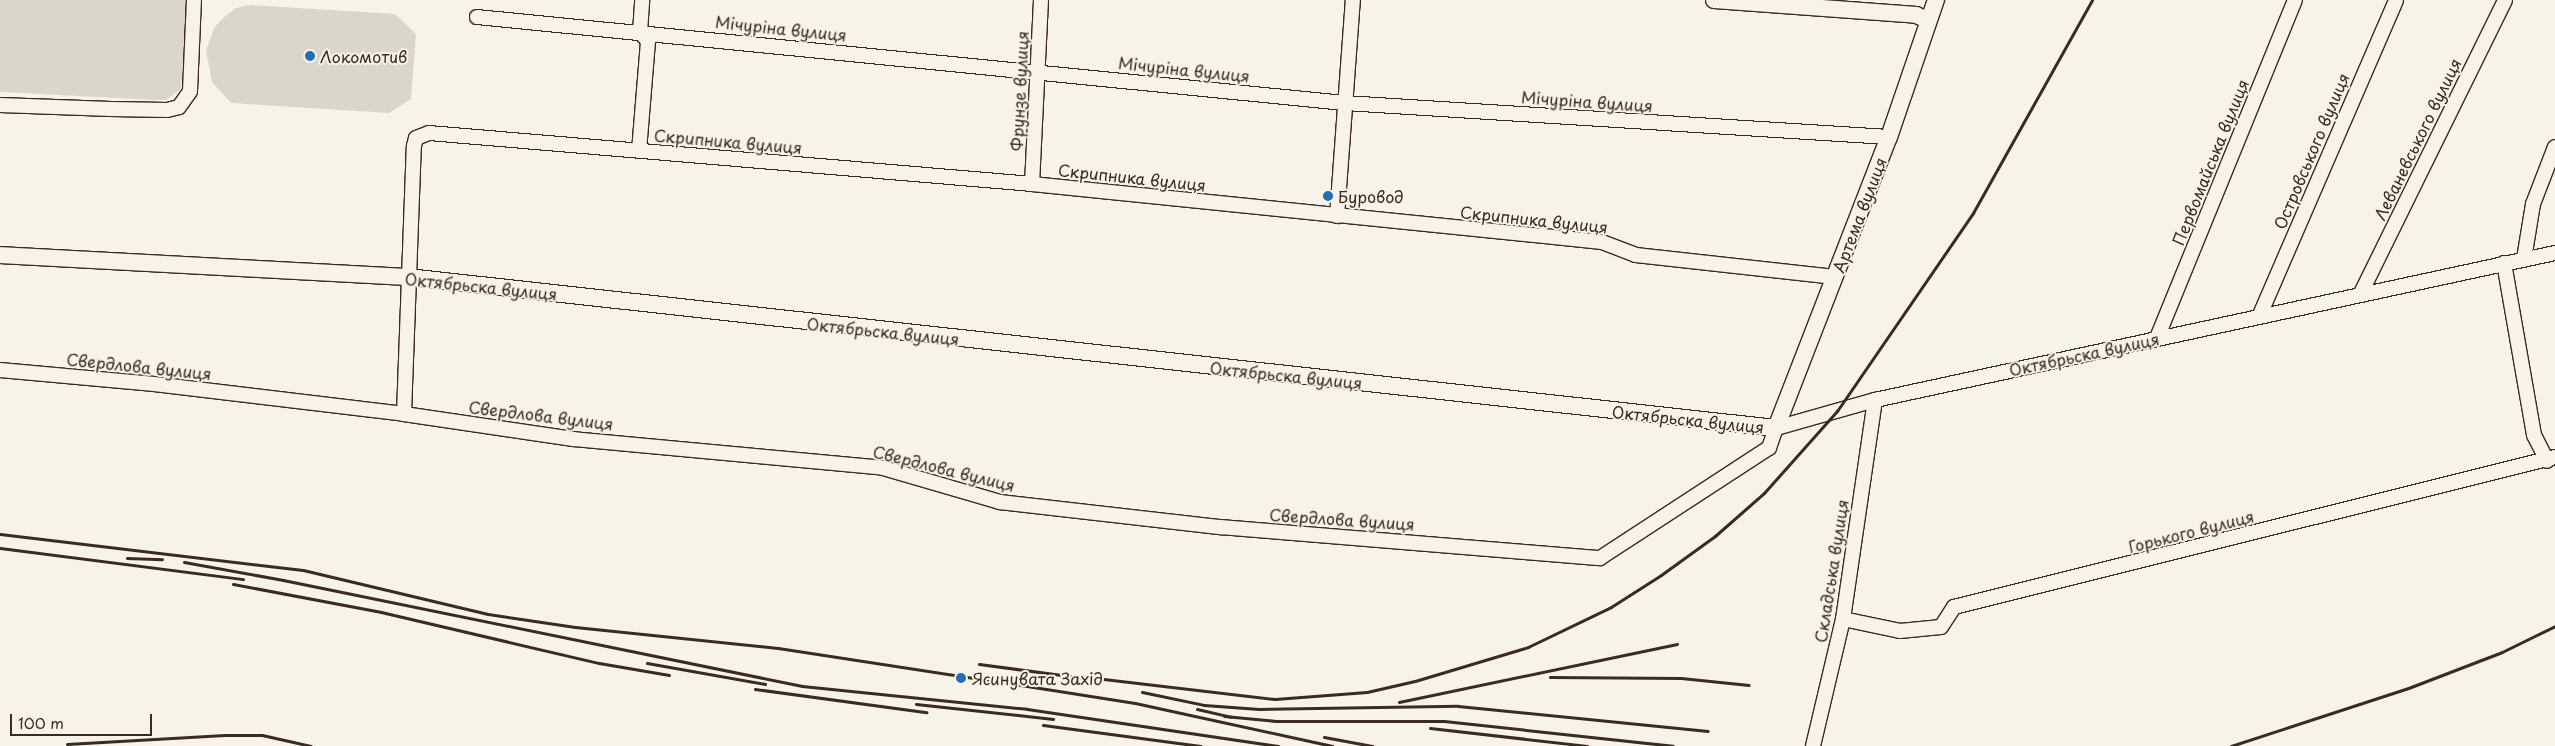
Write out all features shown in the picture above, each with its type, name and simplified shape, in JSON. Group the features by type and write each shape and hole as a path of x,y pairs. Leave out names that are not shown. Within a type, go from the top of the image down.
{"main road":[{"path":"1714,0 1916,15 1928,20"},
{"name":"Артема вулиця","path":"1776,428 1889,137 1936,0"},
{"name":"Октябрьска вулиця","path":"0,255 408,277 1776,428"}],"street":[{"path":"0,105 130,110 179,107 190,91 194,0"},
{"path":"639,151 648,41 640,32 642,0"},
{"name":"Фрунзе вулиця","path":"1032,184 1039,72 1041,0"},
{"path":"1336,216 1353,0"},
{"name":"Первомайська вулиця","path":"2157,338 2295,0"},
{"name":"Островського вулиця","path":"2259,317 2396,0"},
{"name":"Леваневського вулиця","path":"2361,293 2505,0"},
{"name":"Мічуріна вулиця","path":"477,17 1345,103 1889,137"},
{"name":"Скрипника вулиця","path":"408,277 414,146 416,138 438,132 1032,184 1602,242 1636,255 1835,277"},
{"path":"2524,259 2533,204 2555,147"},
{"name":"Октябрьска вулиця","path":"1776,428 1875,400 2555,252"},
{"path":"2504,263 2534,435 2551,459"},
{"path":"404,414 408,277"},
{"name":"Свердлова вулиця","path":"0,370 154,384 404,414 573,438 883,468 1000,502 1222,527 1600,558 1769,448 1776,428"},
{"name":"Складська вулиця","path":"1813,746 1843,619 1875,400"},
{"name":"Горького вулиця","path":"1843,619 1900,631 1941,627 1954,607 2551,459"}],"shaded area":[{"path":"0,0 188,0 181,89 166,100 0,92"},
{"name":"Локомотив","path":"250,5 395,14 416,34 411,99 389,113 231,103 212,82 206,51 214,28 223,18 236,8"}],"railway":[{"path":"1078,676 1275,699 1367,692 1415,681 1528,647 1611,607 1661,575 1715,536 1764,493 1837,411 1973,213 2092,0"},
{"path":"0,534 303,570 488,614 575,627 778,648 1046,689 1135,703 1332,746"},
{"path":"0,548 243,579"},
{"path":"127,558 162,559"},
{"path":"184,562 283,580 802,686 1027,709 1278,746"},
{"path":"233,584 381,612 599,663 669,675"},
{"path":"2231,746 2411,687 2502,652 2555,626"},
{"path":"1399,702 1677,644"},
{"path":"647,663 765,684"},
{"path":"979,664 1084,678"},
{"path":"1550,677 1681,678 1749,685"},
{"path":"755,689 926,712"},
{"path":"1142,692 1204,705 1259,709 1458,706 1708,731"},
{"path":"916,704 1053,719"},
{"path":"1197,709 1231,717"},
{"path":"1224,716 1276,721 1444,721 1673,746"},
{"path":"1043,725 1201,746"},
{"path":"1430,728 1587,746"},
{"path":"67,744 225,735 262,735 311,746"},
{"path":"1324,737 1372,746"}],"place":[{"name":"Локомотив","path":"310,56"},
{"name":"Буровод","path":"1328,196"},
{"name":"Ясинувата Захід","path":"961,678"}]}
